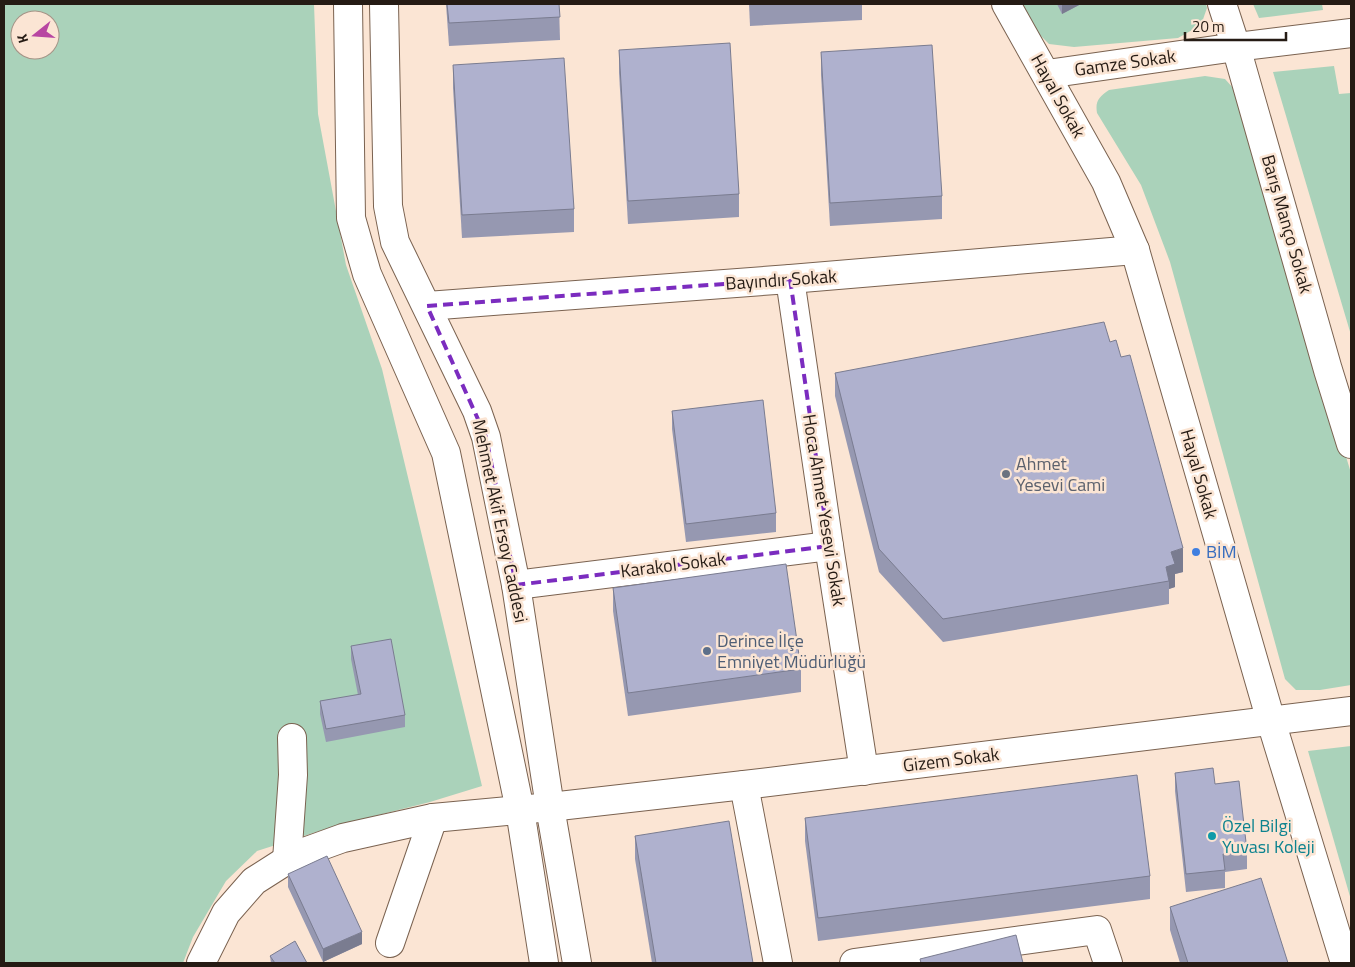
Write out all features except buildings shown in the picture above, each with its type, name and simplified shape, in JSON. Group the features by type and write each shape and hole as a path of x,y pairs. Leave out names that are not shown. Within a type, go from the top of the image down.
{"street":[{"path":"348,4 351,218 367,274 446,453 520,810 544,963"},
{"name":"Mehmet Akif Ersoy Caddesi","path":"384,4 388,206 395,242 477,411 486,438 516,584 550,807 577,963"},
{"name":"Hayal Sokak","path":"1006,4 1106,182 1135,250 1271,721 1345,963"},
{"name":"Barış Manço Sokak","path":"1222,4 1351,444"},
{"name":"Gamze Sokak","path":"1047,74 1351,33"},
{"name":"Bayındır Sokak","path":"427,306 790,279 1135,250"},
{"name":"Hoca Ahmet Yesevi Sokak","path":"790,279 864,771"},
{"name":"Karakol Sokak","path":"516,584 829,546"},
{"name":"Gizem Sokak","path":"201,963 226,913 254,881 287,860 343,838 433,818 744,786 1351,711"},
{"path":"287,860 292,775 292,738"},
{"path":"744,786 778,963"},
{"path":"390,943 433,818"},
{"path":"854,963 1097,930 1108,963"}],"highlighted area":[{"path":"790,279 829,546 516,585 486,437 427,306"}],"green space":[{"path":"4,4 314,4 318,114 346,265 382,369 482,786 430,802 335,826 257,851 226,881 193,937 183,963 4,963"},
{"path":"1020,4 1206,4 1207,8 1201,25 1178,38 1074,47 1049,44 1033,28"},
{"path":"1253,4 1322,4 1323,10 1259,18"},
{"path":"1334,66 1339,94 1351,93 1351,335 1273,72"},
{"path":"1205,76 1225,79 1234,89 1351,473 1351,685 1320,690 1296,690 1285,679 1170,262 1141,185 1097,113 1098,100 1109,90"},
{"path":"1351,746 1351,900 1308,751"}],"place":[{"name":"Ahmet Yesevi Cami","path":"1006,474"},
{"name":"BİM","path":"1196,552"},
{"name":"Derince İlçe Emniyet Müdürlüğü","path":"707,651"},
{"name":"Özel Bilgi Yuvası Koleji","path":"1212,836"}]}
